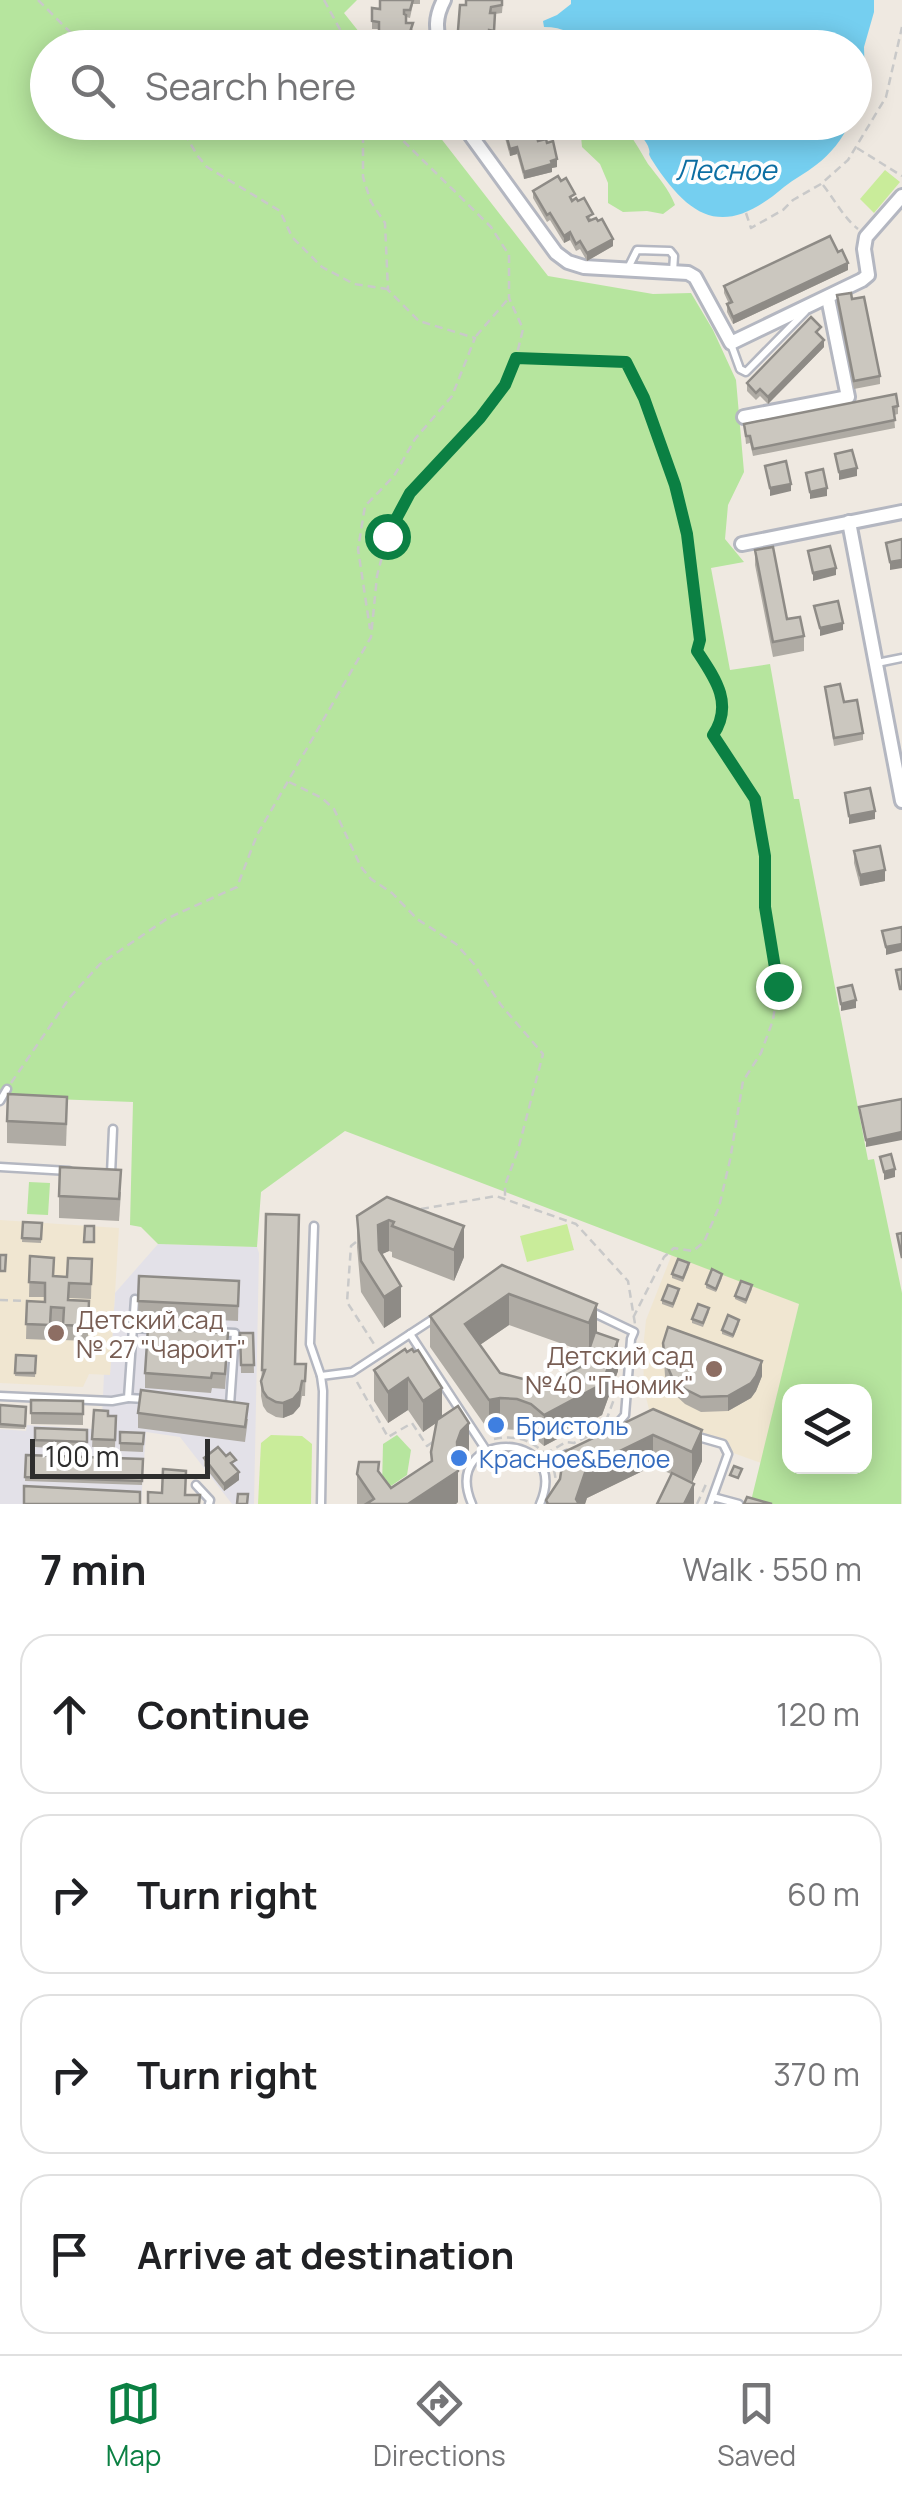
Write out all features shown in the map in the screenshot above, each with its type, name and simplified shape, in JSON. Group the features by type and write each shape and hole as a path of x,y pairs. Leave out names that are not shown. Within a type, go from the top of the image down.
{"street":[{"path":"437,30 444,0"},
{"path":"475,140 556,253 584,267 695,277 730,343 862,280 868,274 866,237 902,196"},
{"path":"744,417 848,398 828,298"},
{"path":"742,544 902,512"},
{"path":"850,522 902,801"}],"lane":[{"path":"627,270 640,248 673,252 672,272"},
{"path":"730,343 740,369 748,371 810,306"},
{"path":"876,663 902,658"},
{"path":"0,1100 7,1088"},
{"path":"94,1173 110,1174 113,1129"},
{"path":"0,1168 76,1172"},
{"path":"314,1226 310,1344 323,1392 321,1504"},
{"path":"128,1398 134,1299"},
{"path":"588,1310 634,1332 626,1415 617,1427 600,1436"},
{"path":"320,1376 352,1372 438,1315"},
{"path":"132,1328 235,1333 230,1405 213,1404"},
{"path":"410,1334 484,1447"},
{"path":"0,1396 162,1400"},
{"path":"626,1415 642,1420"},
{"path":"690,1434 726,1448 728,1454 712,1500 739,1504"},
{"path":"484,1447 518,1447 532,1455 542,1468 546,1483 540,1504"},
{"path":"472,1504 467,1492 468,1476 484,1447"},
{"path":"542,1468 568,1454"},
{"path":"196,1484 210,1500 209,1504"}],"path":[{"path":"38,0 68,30"},
{"path":"324,0 340,30"},
{"path":"872,117 886,96 902,28"},
{"path":"188,140 207,168 280,211 292,237 322,267 354,284 388,290 418,321 475,338"},
{"path":"363,140 363,177 385,222 388,290"},
{"path":"7,1088 70,997 100,964 168,918 236,887 257,835 372,637 377,576 387,536 410,493 480,418 505,385 523,329 509,298 509,256 491,227 402,140"},
{"path":"746,213 751,228 783,210 848,160 860,140"},
{"path":"856,148 902,176"},
{"path":"821,184 848,221 866,237"},
{"path":"372,637 358,548 365,506 394,476 415,439 452,396 475,338 509,298"},
{"path":"516,358 626,362 662,444 687,534 700,640 697,651 716,680 724,710 713,735 755,799 765,856 765,907 778,986 773,1020 761,1053 743,1081 719,1207 704,1242 694,1251 674,1248 664,1257 634,1316"},
{"path":"288,782 322,798 334,810 361,867 417,919 456,944 542,1054 518,1150 505,1184 506,1200"},
{"path":"410,1212 496,1196 576,1224 628,1281 634,1332"},
{"path":"366,1236 351,1246 347,1302 380,1353"},
{"path":"0,1300 32,1302"},
{"path":"352,1372 388,1437 412,1422 426,1446 440,1438"},
{"path":"545,1454 603,1428 616,1392"},
{"path":"484,1447 497,1438 514,1437 531,1443 552,1463 556,1495"},
{"path":"697,1504 712,1471"}],"shaded area":[{"name":"Детский сад № 27 \"Чароит\"","path":"0,1220 119,1228 110,1375 89,1374 83,1387 0,1383"},
{"path":"158,1244 257,1247 254,1504 232,1504 180,1437 146,1432 141,1504 0,1504 0,1429 26,1431 27,1425 93,1429 102,1418 104,1374 110,1374 115,1293"},
{"name":"Детский сад №40 \"Гномик\"","path":"672,1254 799,1304 761,1463 656,1425 650,1414 644,1388 646,1320"}],"green space":[{"path":"0,0 357,0 344,13 358,30 30,30 30,140 442,140 548,276 653,294 691,293 736,380 744,472 728,505 725,539 744,562 711,568 730,670 770,664 868,1160 874,1159 902,1293 901,1504 751,1501 799,1304 345,1131 261,1192 257,1247 158,1244 141,1227 130,1225 133,1102 0,1097"},
{"path":"581,140 633,140 675,205 663,214 623,212 608,203 608,183 600,164 582,147"},
{"path":"885,170 900,182 874,213 860,199"},
{"path":"29,1182 50,1183 48,1215 27,1214"},
{"path":"567,1224 574,1250 527,1262 520,1236"},
{"path":"271,1435 302,1436 312,1444 311,1504 258,1504 261,1443"},
{"path":"397,1435 411,1450 407,1475 388,1488 382,1487 383,1444"}],"water":[{"path":"571,0 874,0 874,12 869,30 544,27 543,21 571,4"},
{"name":"Лесное","path":"644,140 840,140 827,156 763,203 727,217 710,216 681,197 652,160"}],"building":[{"path":"380,0 413,0 410,10 404,10 406,23 413,23 411,30 379,30 379,22 372,21 372,8 380,9"},
{"path":"466,0 502,0 502,5 491,7 490,13 495,13 494,30 458,30 460,5 466,5"},
{"path":"508,140 553,141 557,159 524,172 517,147 510,149"},
{"path":"558,176 561,181 566,178 575,194 570,197 572,201 584,198 593,214 587,217 589,221 602,219 613,239 587,253 570,232 564,236 533,191"},
{"path":"830,236 848,263 733,317 727,304 732,302 724,286"},
{"path":"851,293 852,299 864,297 880,376 854,381 837,295"},
{"path":"811,317 821,327 816,332 824,340 768,397 760,389 756,393 747,383"},
{"path":"896,394 895,420 753,449 750,436 746,436 744,424"},
{"path":"852,450 857,468 839,472 835,454"},
{"path":"786,461 791,484 770,488 765,466"},
{"path":"823,469 827,488 810,492 806,473"},
{"path":"902,539 902,560 890,562 886,543"},
{"path":"830,546 836,568 813,573 808,551"},
{"path":"773,547 787,619 800,617 804,636 773,642 755,550"},
{"path":"838,601 843,623 820,628 814,606"},
{"path":"840,684 844,702 857,700 863,733 834,738 825,687"},
{"path":"870,788 875,811 849,816 845,793"},
{"path":"880,846 885,870 860,875 854,851"},
{"path":"902,927 902,944 886,947 882,931"},
{"path":"902,969 902,989 900,989 896,970"},
{"path":"852,985 856,1000 841,1004 838,988"},
{"path":"8,1094 67,1097 66,1124 7,1121"},
{"path":"902,1099 902,1132 866,1140 859,1107"},
{"path":"891,1154 895,1169 884,1172 880,1157"},
{"path":"60,1167 121,1170 119,1199 59,1196"},
{"path":"387,1197 464,1226 454,1250 392,1226 394,1222 389,1220 378,1225 379,1250 401,1286 384,1297 361,1261 357,1216"},
{"path":"266,1214 299,1215 295,1364 306,1364 305,1381 293,1399 283,1403 267,1397 261,1381 265,1370"},
{"path":"23,1222 42,1223 41,1239 22,1238"},
{"path":"85,1226 94,1226 94,1242 84,1242"},
{"path":"0,1255 6,1255 5,1271 0,1271"},
{"path":"30,1256 54,1258 53,1276 67,1277 68,1258 92,1259 91,1284 69,1283 68,1300 89,1301 88,1326 63,1325 64,1308 51,1307 50,1325 26,1324 27,1301 45,1302 45,1283 29,1282"},
{"path":"678,1259 689,1263 683,1278 672,1274"},
{"path":"502,1265 597,1304 589,1323 509,1294 465,1324 500,1373 527,1380 541,1389 584,1365 595,1332 618,1340 602,1384 544,1415 517,1399 489,1400 430,1316"},
{"path":"712,1269 722,1274 716,1289 706,1284"},
{"path":"139,1276 239,1281 238,1306 138,1301"},
{"path":"741,1281 752,1285 746,1300 735,1296"},
{"path":"668,1285 679,1289 673,1304 662,1300"},
{"path":"698,1304 709,1308 703,1323 692,1319"},
{"path":"728,1315 739,1320 733,1335 722,1330"},
{"path":"668,1327 762,1361 756,1376 728,1396 701,1397 685,1389 672,1377 665,1361 663,1343"},
{"path":"148,1328 228,1333 225,1374 212,1373 211,1378 145,1373"},
{"path":"240,1333 253,1333 254,1365 241,1365"},
{"path":"405,1349 418,1350 442,1388 423,1401 408,1378 388,1392 374,1370"},
{"path":"16,1355 36,1356 35,1373 15,1373"},
{"path":"141,1390 248,1404 245,1427 138,1413"},
{"path":"31,1400 83,1401 83,1414 31,1413"},
{"path":"0,1405 26,1407 25,1426 0,1424"},
{"path":"458,1406 469,1423 457,1442 458,1471 408,1504 366,1504 374,1499 357,1474 359,1462 379,1462 378,1471 391,1488 432,1461 437,1420"},
{"path":"653,1409 702,1430 692,1452 653,1435 587,1467 576,1499 579,1504 548,1504 546,1500 560,1479 564,1452"},
{"path":"94,1410 116,1416 115,1440 92,1439"},
{"path":"35,1428 87,1430 87,1442 35,1440"},
{"path":"120,1432 144,1433 143,1444 120,1443"},
{"path":"218,1447 236,1460 231,1463 239,1472 224,1484 204,1458"},
{"path":"26,1455 143,1459 142,1481 25,1477"},
{"path":"734,1466 742,1469 738,1478 730,1475"},
{"path":"163,1469 186,1471 185,1495 200,1495 199,1504 148,1504 148,1492 162,1493"},
{"path":"672,1473 694,1484 684,1504 657,1504"},
{"path":"24,1486 140,1492 140,1504 24,1504"},
{"path":"238,1494 248,1494 247,1504 237,1504"},
{"path":"747,1497 772,1504 744,1504"}],"place":[{"name":"Детский сад № 27 \"Чароит\"","path":"56,1333"},
{"name":"Детский сад №40 \"Гномик\"","path":"714,1369"},
{"name":"Бристоль","path":"496,1425"},
{"name":"Красное&Белое","path":"459,1458"}],"route":[{"path":"387,536 410,493 480,418 505,385 516,358 626,362 662,444 687,534 700,640 697,651 716,680 724,710 713,735 755,799 765,856 765,907 778,986"}]}
